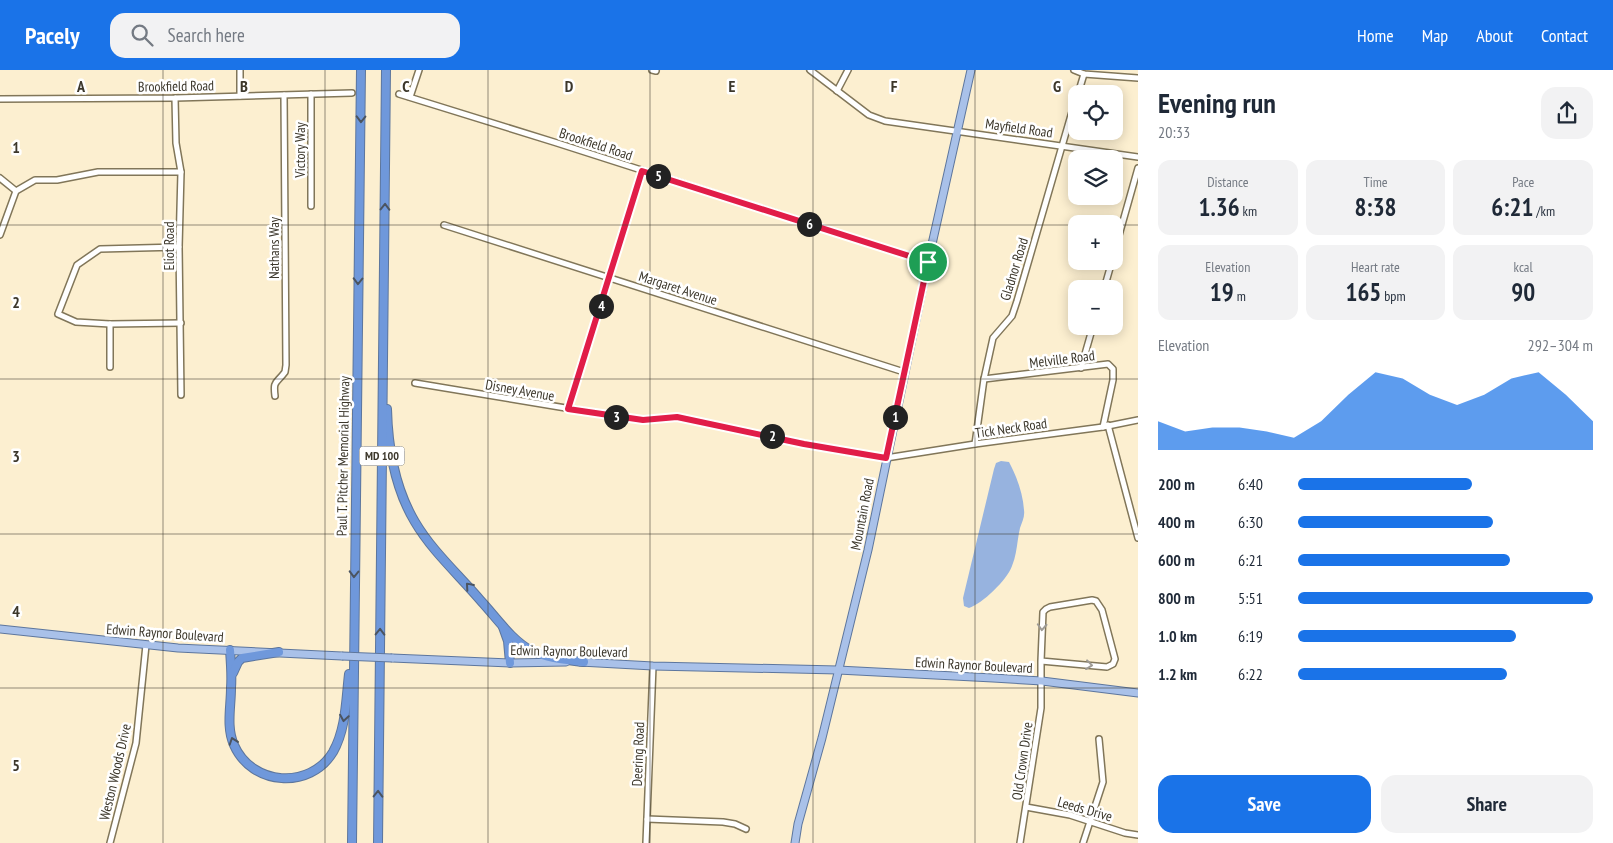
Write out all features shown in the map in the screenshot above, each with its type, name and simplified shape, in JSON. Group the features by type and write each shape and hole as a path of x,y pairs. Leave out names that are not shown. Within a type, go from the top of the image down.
{"highway":[{"name":"Paul T. Pitcher Memorial Highway","path":"352,843 361,70"},
{"name":"MD 100","path":"378,843 386,70"},
{"path":"384,224 387,415 390,451 395,475 406,505 415,523 428,540 501,623 525,647 546,656 584,662"},
{"path":"230,650 229,726 234,746 240,756 255,770 272,777 284,779 307,775 326,761 339,740 354,617"},
{"path":"501,623 508,641 510,663"},
{"path":"231,687 234,669 242,658 279,652"}],"main road":[{"name":"Mountain Road","path":"795,843 798,824 868,550 904,372 956,130 971,70"},
{"name":"Edwin Raynor Boulevard","path":"0,630 146,645 230,650 510,663 584,662 652,666 838,670 1042,681 1138,693"}],"street":[{"path":"240,70 240,96"},
{"path":"410,97 418,70"},
{"name":"Mayfield Road","path":"810,70 868,115 885,120 1138,157"},
{"path":"837,91 848,70"},
{"path":"1074,70 1084,74 1138,78"},
{"path":"1081,85 1084,74"},
{"name":"Brookfield Road","path":"0,99 174,98 352,93"},
{"name":"Victory Way","path":"311,94 312,206"},
{"name":"Brookfield Road","path":"399,94 928,262"},
{"name":"Nathans Way","path":"276,396 274,384 285,372 286,365 284,95"},
{"name":"Eliot Road","path":"174,98 176,144 181,172 179,246 181,395"},
{"name":"Gladnor Road","path":"975,444 984,379 993,338 1012,316 1068,125"},
{"path":"1123,222 1138,168"},
{"path":"568,409 642,171"},
{"path":"0,235 16,191 35,180 58,180 98,172 181,172"},
{"path":"0,178 16,191"},
{"name":"Margaret Avenue","path":"444,225 904,372"},
{"path":"179,246 100,249 77,265 58,314 76,322 110,324 181,323"},
{"path":"110,324 110,367"},
{"path":"1081,368 1090,335"},
{"name":"Melville Road","path":"984,379 1108,364 1113,369 1113,380 1106,426"},
{"name":"Disney Avenue","path":"415,383 643,420 677,417 804,444 886,458"},
{"name":"Tick Neck Road","path":"886,458 1138,420"},
{"path":"1106,426 1138,538"},
{"name":"Old Crown Drive","path":"1020,843 1041,708 1042,681 1040,661 1042,618 1046,609 1092,600 1096,601 1102,610 1115,659 1113,664 1107,667 1040,661"},
{"name":"Weston Woods Drive","path":"110,843 136,743 146,645"},
{"name":"Deering Road","path":"646,843 652,666"},
{"path":"1083,843 1103,782 1099,739"},
{"name":"Leeds Drive","path":"1026,807 1056,811 1138,835"},
{"path":"647,819 723,822 746,828"}],"water":[{"path":"1001,461 1009,462 1017,480 1022,498 1024,517 1015,557 1009,572 987,597 969,608 964,606 963,598 994,469 996,463"}],"route":[{"path":"642,171 928,262 886,458 804,444 677,417 643,420 568,409 642,171"}]}
